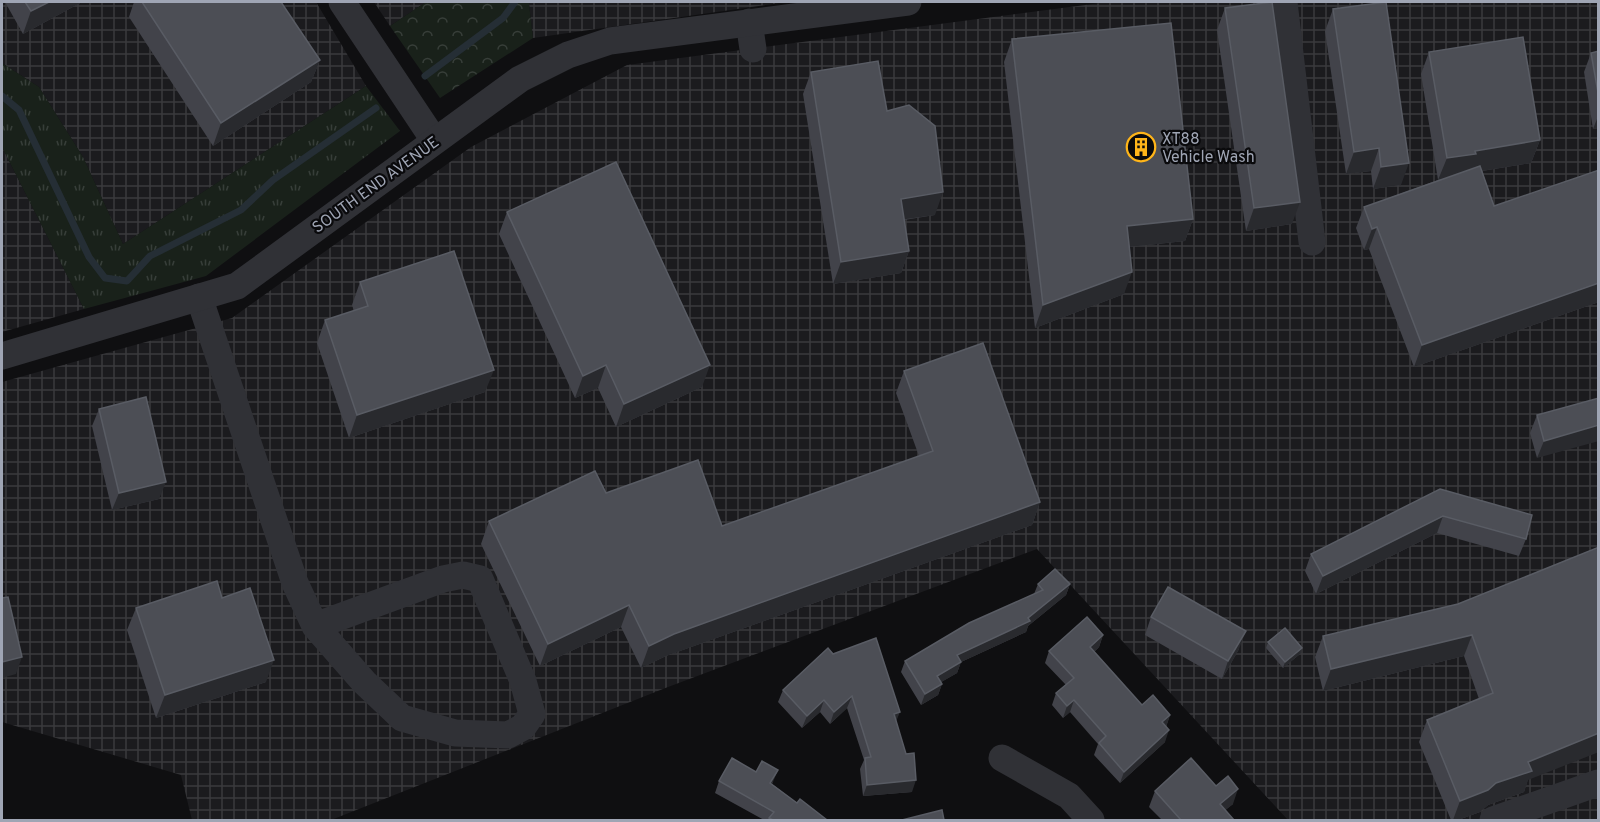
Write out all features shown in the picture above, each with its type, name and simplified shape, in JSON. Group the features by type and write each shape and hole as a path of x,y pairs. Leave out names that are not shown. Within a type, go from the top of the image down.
{"street":[{"path":"342,2 434,140"},
{"name":"SOUTH END AVENUE","path":"2,356 237,285 520,79 568,55 610,41 908,2"},
{"path":"1284,2 1312,242"},
{"path":"749,22 753,49"},
{"path":"199,297 295,583 315,626 364,682 402,718 455,733 508,735 523,727 532,714 523,681 480,579 463,575 444,579 315,626"},
{"path":"1002,758 1069,796 1091,820"},
{"path":"1493,820 1599,783"}],"shaded area":[{"path":"2,2 316,2 366,86 123,244 83,157 39,87 2,63"},
{"path":"374,2 426,2 390,26"},
{"path":"531,2 787,2 533,38 529,4"},
{"path":"1108,2 1598,2 1598,820 1288,820 1037,549 668,687 331,820 192,820 181,775 2,722 2,382 232,318 471,147 627,65"},
{"path":"2,147 84,309 2,332"}],"green space":[{"path":"426,2 531,2 529,4 533,38 440,98 390,26"},
{"path":"2,63 39,87 83,157 123,244 366,86 400,131 206,276 84,309 2,147"}],"building":[{"path":"25,2 49,2 31,11"},
{"path":"142,2 281,2 320,60 221,123"},
{"path":"1272,2 1300,202 1254,208 1225,8"},
{"path":"1386,2 1409,163 1381,167 1379,148 1354,152 1333,9"},
{"path":"1171,23 1193,219 1127,226 1132,272 1043,305 1012,39"},
{"path":"1523,37 1540,140 1447,158 1429,52"},
{"path":"1599,51 1599,98 1591,53"},
{"path":"878,61 887,111 909,105 935,126 943,192 901,199 909,251 841,262 811,72"},
{"path":"616,162 710,365 624,404 606,365 583,376 507,212"},
{"path":"1480,166 1494,206 1599,170 1599,283 1422,345 1377,227 1372,229 1364,207"},
{"path":"454,251 494,370 357,415 325,320 368,306 360,282"},
{"path":"983,343 1040,502 674,634 649,646 629,605 548,644 489,521 595,471 606,493 698,460 722,526 933,451 904,371"},
{"path":"146,397 166,482 119,493 99,409"},
{"path":"1599,398 1599,425 1544,441 1537,415"},
{"path":"1440,489 1532,515 1526,539 1443,516 1323,576 1311,554"},
{"path":"1599,547 1599,733 1528,762 1532,771 1496,783 1488,790 1460,801 1427,720 1493,693 1472,635 1331,669 1323,636 1458,604"},
{"path":"1055,569 1070,584 1028,618 1030,621 957,655 961,662 937,676 942,684 925,694 905,661 969,623 1043,590 1038,584"},
{"path":"217,581 222,598 250,588 274,660 165,695 136,608"},
{"path":"1168,587 1246,631 1228,661 1151,617"},
{"path":"8,597 22,657 2,662 2,598"},
{"path":"1087,617 1103,635 1090,647 1142,705 1153,695 1170,715 1162,722 1169,730 1124,772 1099,743 1106,736 1074,700 1067,706 1056,693 1074,678 1049,651"},
{"path":"1285,628 1302,648 1285,662 1268,642"},
{"path":"876,638 900,712 894,714 906,754 914,753 916,780 867,785 865,758 871,757 852,696 834,712 824,700 807,716 783,690 828,648 833,654"},
{"path":"732,758 756,772 762,761 778,770 770,783 797,803 800,799 827,820 773,820 769,818 774,812 719,781"},
{"path":"1191,758 1216,786 1228,776 1238,789 1220,804 1234,820 1181,820 1155,791"},
{"path":"942,810 944,820 902,820"}],"waterway":[{"path":"425,76 503,18 515,2"},
{"path":"2,96 19,110 89,257 105,278 127,281 150,256 241,210 273,180 376,108"}],"place":[{"name":"XT88 Vehicle Wash","path":"1141,147"}]}
